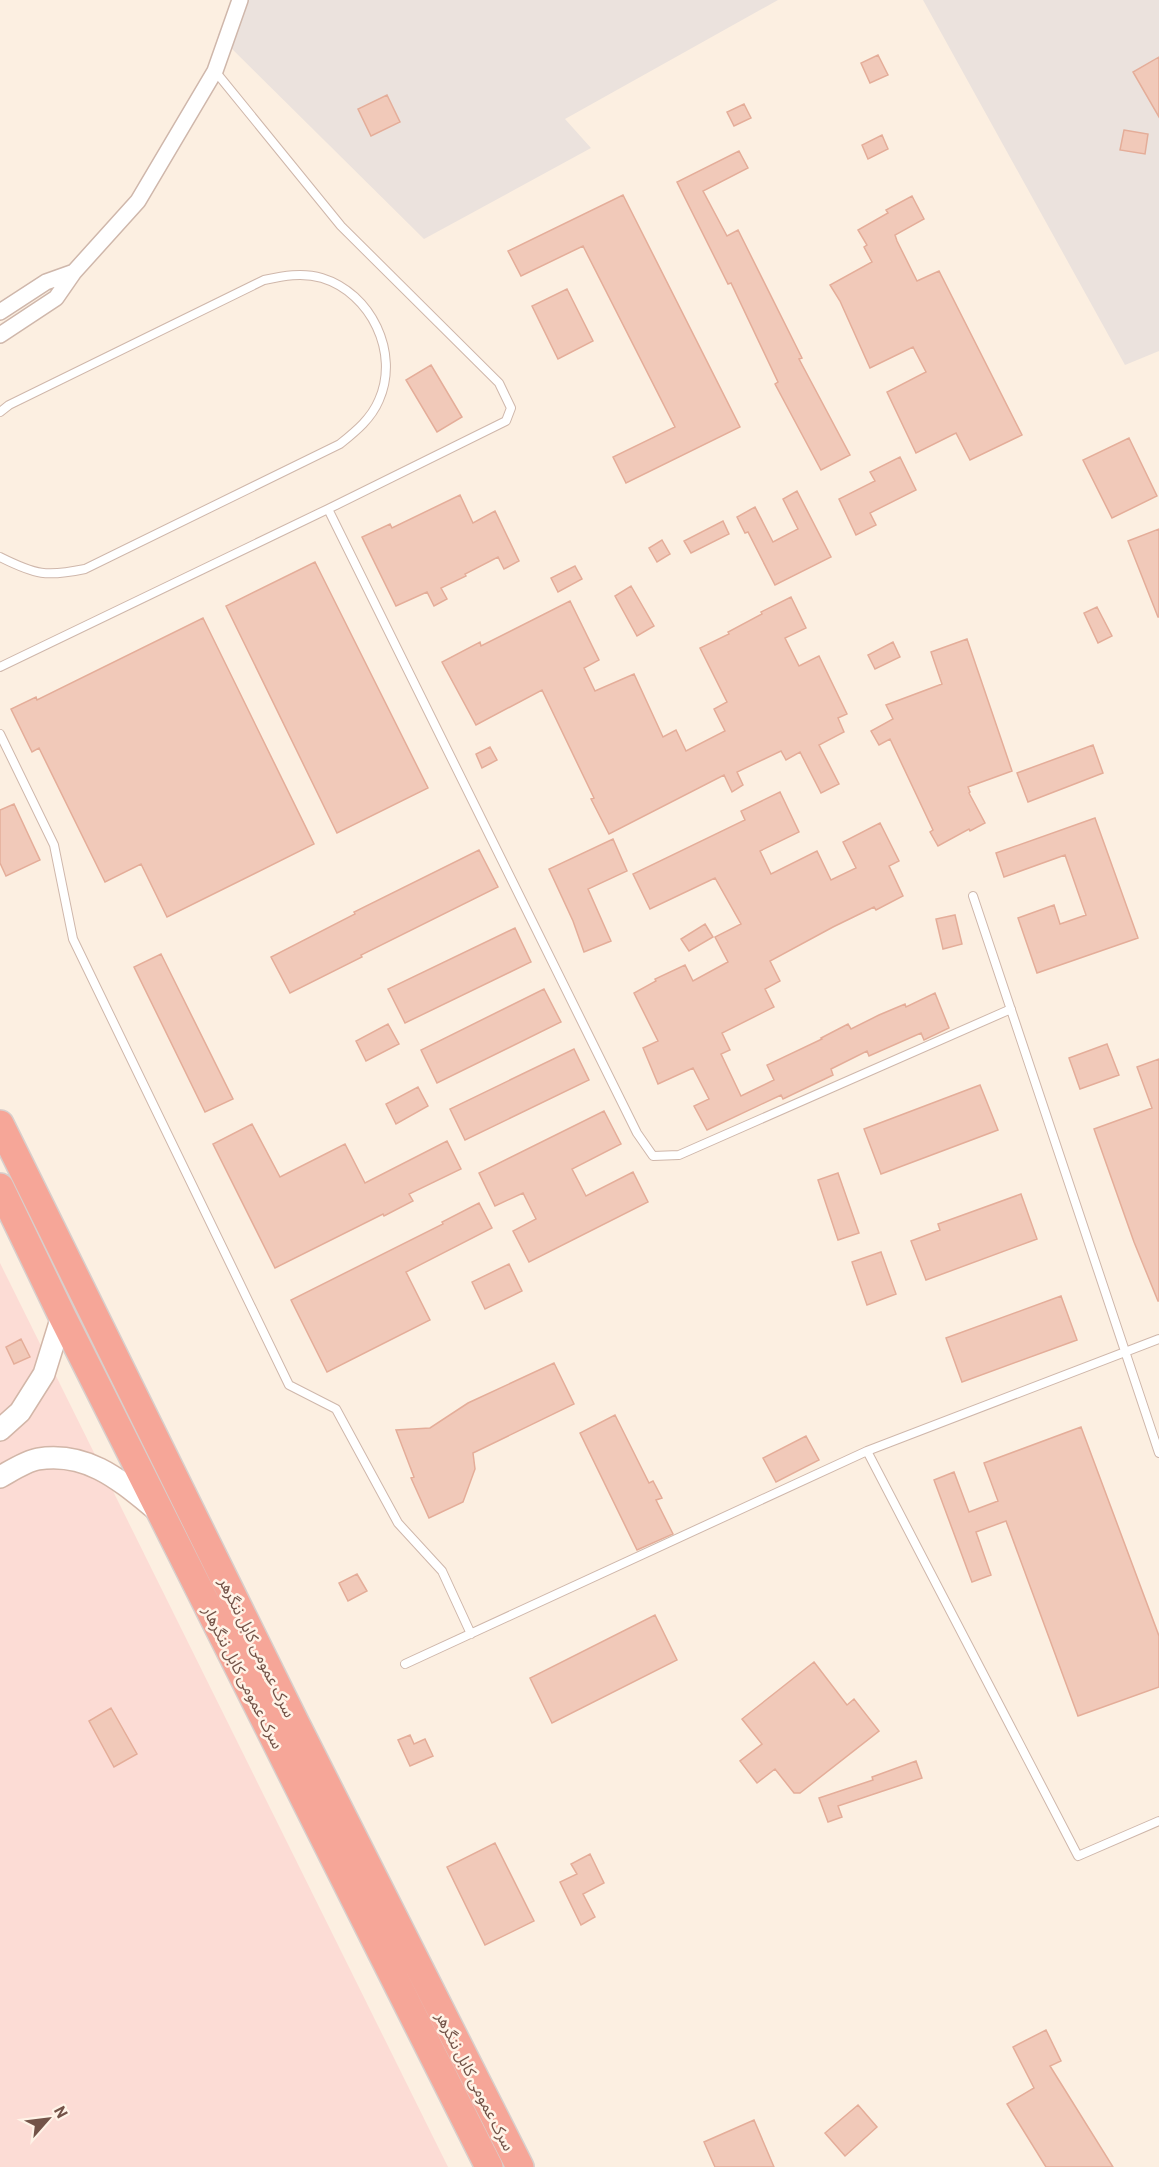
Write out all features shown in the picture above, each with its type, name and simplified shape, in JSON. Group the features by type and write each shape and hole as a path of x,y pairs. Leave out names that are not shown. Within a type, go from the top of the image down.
{"highway":[{"name":"سرک عمومی کابل ننگرهر","path":"0,1124 300,1733 520,2167"},
{"name":"سرک عمومی کابل ننگرهار","path":"0,1187 62,1316 489,2167"}],"street":[{"path":"0,334 57,298 74,272 138,201 215,71 240,0"},
{"path":"0,312 45,282 74,272"},
{"path":"0,1430 20,1412 44,1374 62,1316"},
{"path":"0,1477 37,1459 77,1459 116,1477 163,1515"}],"lane":[{"path":"0,667 328,510 506,421 511,408 499,383 341,226 215,71"},
{"path":"0,412 9,405 264,280 293,274 322,278 349,292 370,314 383,341 386,371 380,400 363,425 340,444 85,568 56,575 26,571 0,557"},
{"path":"328,510 637,1133 653,1156 679,1155 1011,1009"},
{"path":"0,734 54,845 73,939 290,1385 336,1409 398,1523 442,1570 471,1634"},
{"path":"973,896 1159,1453"},
{"path":"405,1664 867,1451 1159,1339"},
{"path":"867,1451 1078,1856 1159,1821"}],"shaded area":[{"path":"233,0 778,0 565,119 591,148 424,239 218,35"},
{"path":"923,0 1159,0 1159,351 1125,365"},
{"path":"0,1263 448,2167 0,2167"}],"building":[{"path":"878,55 888,75 870,83 861,63"},
{"path":"1159,57 1159,117 1133,72"},
{"path":"387,95 400,122 371,136 358,109"},
{"path":"744,104 751,118 734,126 727,112"},
{"path":"1124,130 1148,134 1145,154 1120,150"},
{"path":"882,135 888,149 868,159 862,145"},
{"path":"739,151 748,168 703,191 727,236 738,230 802,358 799,359 850,455 821,470 775,384 778,382 731,283 728,284 677,182"},
{"path":"623,195 740,427 626,483 613,457 675,427 583,246 521,276 508,251"},
{"path":"912,196 924,219 895,235 897,241 917,281 939,271 1022,435 970,460 956,433 916,453 887,392 926,372 913,347 870,368 840,301 830,285 872,262 864,247 867,245 858,230 888,213 886,210"},
{"path":"567,289 593,341 558,359 532,306"},
{"path":"431,365 462,417 437,432 406,380"},
{"path":"1129,438 1157,496 1112,518 1083,460"},
{"path":"900,457 916,490 870,513 876,525 856,535 839,499 875,481 870,472"},
{"path":"797,491 831,557 775,585 748,532 745,533 737,517 755,507 773,542 798,529 783,499"},
{"path":"460,495 473,523 495,511 519,561 504,569 498,557 465,574 466,576 441,588 447,599 434,606 427,592 396,606 362,537 390,524 392,528"},
{"path":"723,521 729,534 691,553 684,541"},
{"path":"1159,529 1159,617 1158,617 1128,541"},
{"path":"662,540 670,554 657,562 649,548"},
{"path":"315,562 428,788 337,833 226,606"},
{"path":"575,566 582,579 558,592 551,578"},
{"path":"631,586 654,626 637,636 615,596"},
{"path":"791,597 806,628 785,638 799,666 819,656 847,714 838,718 844,732 819,745 839,784 821,793 800,752 786,760 781,751 737,772 743,785 732,792 724,775 609,834 542,690 476,725 442,662 480,642 481,646 570,601 599,660 584,668 595,691 634,674 663,737 676,730 686,751 725,731 714,709 727,702 700,648 729,634 728,632 762,614 761,612"},
{"path":"1097,607 1112,636 1098,643 1084,613"},
{"path":"203,618 314,844 167,917 141,864 105,882 39,748 32,752 11,709 36,697 37,700"},
{"path":"967,639 1012,771 968,787 985,823 938,846 930,832 933,830 890,739 879,745 871,731 893,719 886,705 942,684 931,652"},
{"path":"893,642 900,657 875,669 868,655"},
{"path":"1093,745 1103,773 1028,802 1017,773"},
{"path":"490,747 497,760 482,768 476,754"},
{"path":"780,792 799,832 760,851 771,874 817,851 831,880 856,868 843,842 880,823 899,861 889,866 903,896 876,910 874,907 833,927 770,961 780,981 765,989 774,1007 722,1033 730,1050 721,1054 741,1096 774,1080 767,1065 848,1024 851,1029 879,1015 905,1004 906,1007 935,993 949,1028 924,1040 921,1033 869,1056 867,1051 831,1069 833,1075 783,1099 781,1095 707,1130 694,1106 709,1099 693,1068 658,1084 643,1048 658,1041 634,993 656,981 655,979 685,965 693,981 728,962 715,937 741,924 715,878 650,909 633,874 745,820 741,811"},
{"path":"14,804 40,860 6,876 0,863 0,810"},
{"path":"1095,818 1138,938 1037,973 1018,918 1054,905 1060,924 1086,915 1065,855 1004,877 996,853"},
{"path":"613,839 627,871 588,889 611,941 584,952 573,921 549,869"},
{"path":"479,850 498,887 290,993 271,957 355,914 354,912"},
{"path":"955,915 962,944 943,949 936,919"},
{"path":"705,924 713,937 689,951 681,939"},
{"path":"515,928 531,962 405,1023 388,989"},
{"path":"161,954 233,1099 205,1112 134,967"},
{"path":"544,989 561,1022 437,1083 421,1050"},
{"path":"388,1024 399,1044 366,1061 356,1041"},
{"path":"1107,1044 1119,1075 1080,1089 1069,1058"},
{"path":"574,1049 589,1080 465,1140 450,1109"},
{"path":"1159,1059 1158,1301 1134,1242 1094,1129 1152,1108 1137,1067"},
{"path":"980,1085 998,1130 881,1174 864,1129"},
{"path":"418,1087 428,1106 396,1124 386,1104"},
{"path":"604,1111 621,1144 572,1169 586,1196 633,1172 648,1202 529,1262 513,1231 536,1219 523,1193 495,1206 479,1173"},
{"path":"252,1124 280,1177 345,1144 365,1183 447,1141 461,1169 409,1194 413,1201 275,1268 213,1144"},
{"path":"838,1173 859,1233 838,1240 818,1180"},
{"path":"1021,1194 1037,1239 926,1280 911,1241 940,1230 938,1224"},
{"path":"479,1203 492,1228 406,1272 430,1320 327,1372 291,1300 443,1224 442,1222"},
{"path":"881,1252 896,1294 867,1305 852,1262"},
{"path":"509,1264 522,1291 485,1309 472,1282"},
{"path":"1061,1296 1077,1340 962,1382 946,1338"},
{"path":"21,1339 30,1357 14,1364 6,1347"},
{"path":"554,1363 574,1404 473,1453 475,1469 463,1502 429,1518 411,1478 414,1477 396,1430 430,1428 468,1403"},
{"path":"615,1415 649,1483 653,1481 662,1498 656,1500 673,1534 637,1550 580,1433"},
{"path":"1081,1427 1159,1636 1159,1687 1078,1716 1006,1521 976,1532 991,1575 972,1582 934,1480 954,1472 969,1512 998,1501 984,1463"},
{"path":"806,1436 819,1460 776,1482 763,1458"},
{"path":"357,1574 367,1591 348,1601 339,1583"},
{"path":"655,1615 677,1660 552,1723 530,1678"},
{"path":"814,1662 847,1705 854,1699 879,1731 800,1793 794,1793 775,1769 757,1783 740,1761 762,1744 742,1719"},
{"path":"111,1708 137,1754 114,1767 89,1721"},
{"path":"410,1735 414,1744 425,1739 433,1756 410,1766 398,1740"},
{"path":"916,1761 922,1778 838,1806 842,1817 828,1822 819,1798 873,1780 872,1777"},
{"path":"495,1843 534,1921 485,1945 447,1867"},
{"path":"590,1854 604,1883 583,1894 595,1917 581,1925 560,1882 577,1874 571,1864"},
{"path":"1046,2030 1061,2061 1050,2066 1113,2167 1046,2167 1007,2104 1034,2088 1013,2047"},
{"path":"858,2105 877,2127 845,2156 825,2133"},
{"path":"754,2120 774,2167 715,2167 704,2142"}]}
